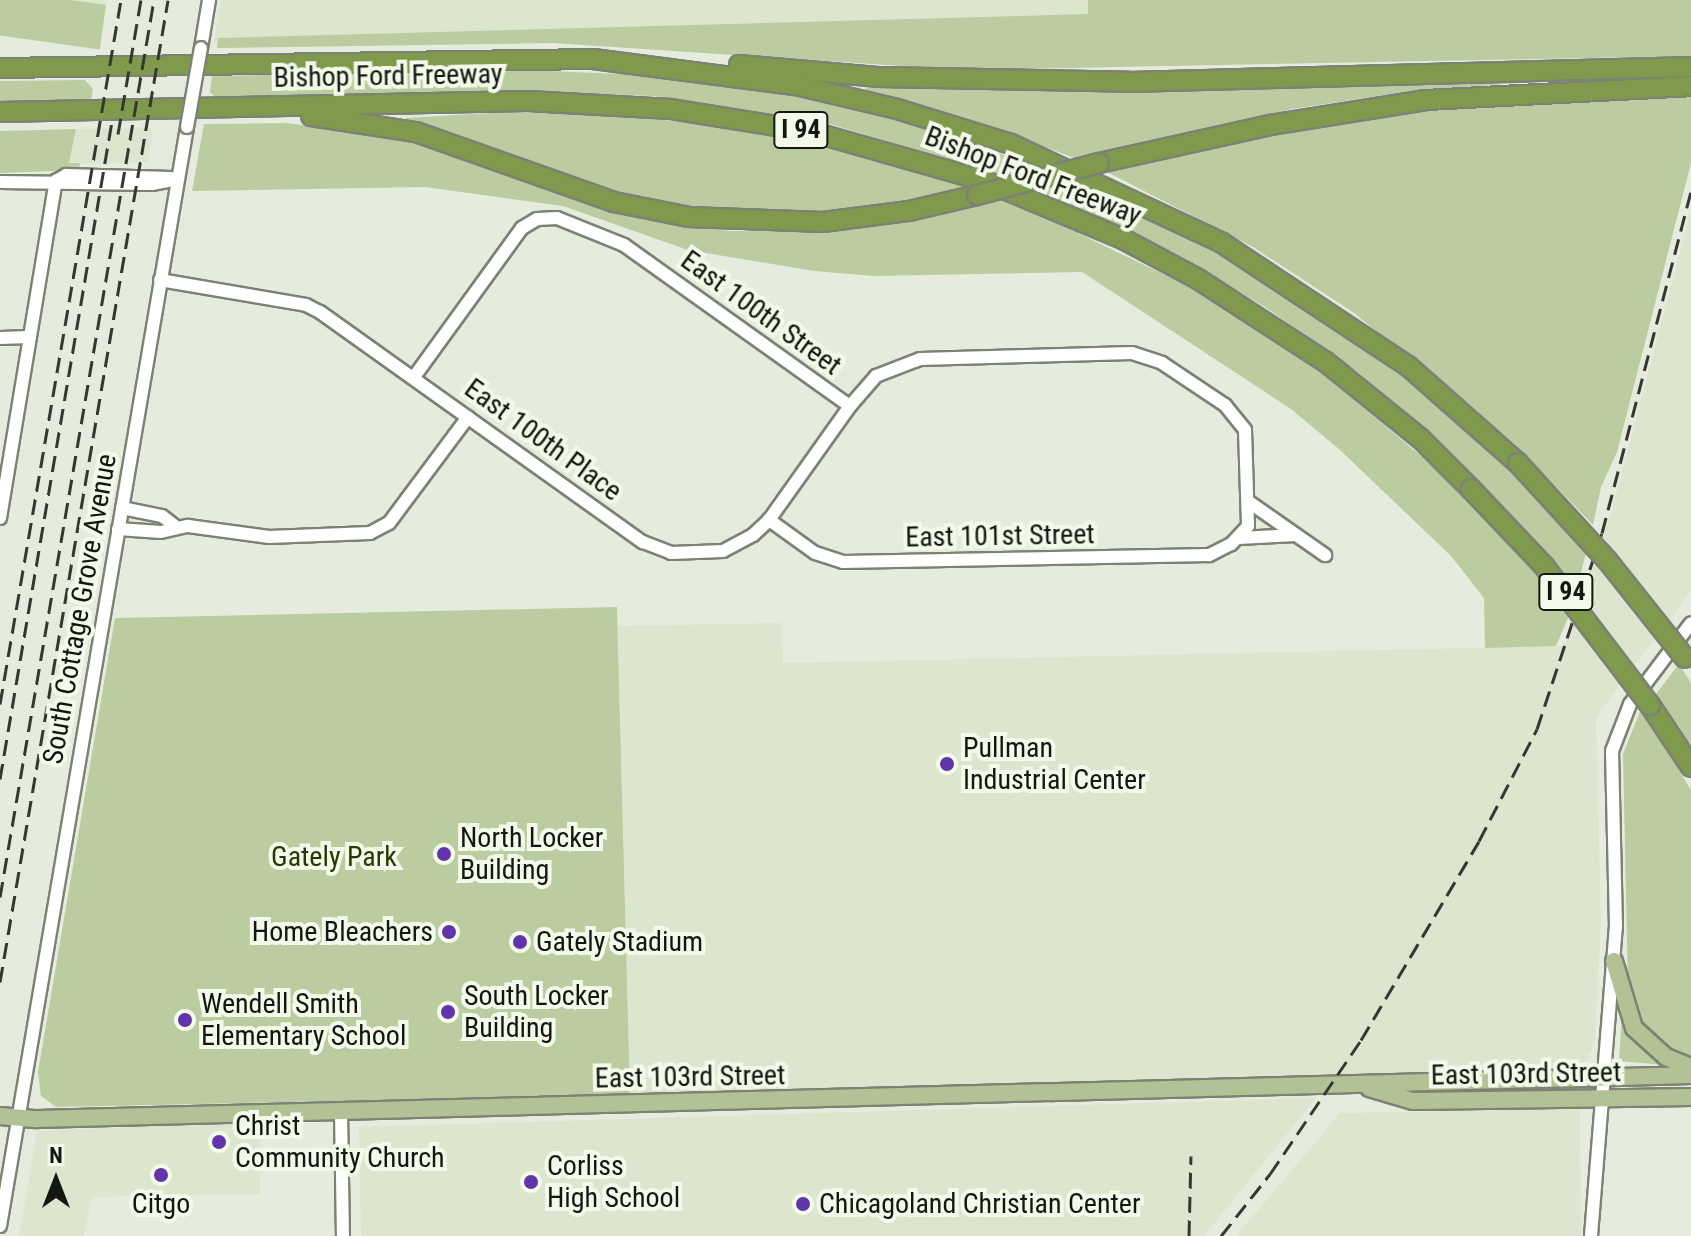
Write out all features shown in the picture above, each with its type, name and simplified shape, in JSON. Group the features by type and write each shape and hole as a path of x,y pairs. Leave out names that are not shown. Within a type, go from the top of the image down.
{"highway":[{"path":"593,59 688,60 979,81 1130,82 1691,67"},
{"name":"Bishop Ford Freeway","path":"0,68 593,59 786,84 869,102 1011,144 1097,181 1222,243 1296,289 1408,366 1518,463 1607,560 1688,662"},
{"path":"32,112 83,119 275,115 371,122 416,132 614,202 735,222 867,218 977,195 1099,163 1357,110 1640,87 1691,86"},
{"name":"Bishop Ford Freeway","path":"0,112 602,103 744,119 893,153 1059,211 1198,279 1326,362 1420,438 1544,566 1650,705 1691,767"}],"main road":[{"path":"1614,961 1634,1028 1666,1057 1691,1067"},
{"name":"East 103rd Street","path":"0,1116 18,1120 1363,1086 1414,1078 1691,1075"},
{"name":"East 103rd Street","path":"1363,1086 1413,1101 1691,1097"},
{"name":"East 103rd Street","path":"0,1127 18,1120"}],"street":[{"name":"South Cottage Grove Avenue","path":"0,1226 209,0"},
{"path":"0,182 152,184 178,179"},
{"path":"0,518 56,181"},
{"name":"East 100th Street","path":"414,377 522,228 537,219 557,218 624,245 850,406 876,376 920,359 1144,355 1225,405 1240,421 1247,443 1249,502"},
{"name":"East 100th Place","path":"160,280 306,305 414,377 656,548 688,555 723,551 769,520 850,406"},
{"path":"0,338 30,337"},
{"path":"118,529 161,532 175,526 269,537 370,533 389,523 468,417"},
{"path":"1249,502 1325,555"},
{"path":"1239,538 1248,526 1249,502"},
{"path":"122,508 162,516 175,526"},
{"name":"East 101st Street","path":"769,520 815,553 843,562 1197,556 1239,538 1297,535"},
{"path":"1591,1236 1614,961 1614,737 1630,704 1691,623"},
{"path":"341,1112 343,1236"}],"shaded area":[{"path":"0,0 107,0 106,5 0,7"},
{"path":"221,0 1088,0 1088,14 218,38 213,48"},
{"path":"153,128 148,162 69,164 76,129"},
{"path":"1691,210 1691,591 1596,717 1601,920 1595,1039 1588,1060 1569,1068 1345,1079 630,1095 618,626 781,623 783,663 1564,646 1612,510"},
{"path":"1316,1098 1204,1236 361,1236 359,1127"},
{"path":"1580,1109 1581,1236 1236,1236 1340,1113"},
{"path":"259,1122 260,1194 92,1197 84,1236 19,1236 37,1131"}],"green space":[{"path":"0,0 70,0 106,5 100,50 0,36"},
{"path":"1088,0 1691,0 1691,56 963,70 553,43 217,48 218,38 1088,14"},
{"path":"525,70 647,75 783,93 910,123 1042,168 1006,177 830,124 653,96 517,91 215,97 210,92 212,76"},
{"path":"85,80 93,89 91,100 0,102 0,81"},
{"path":"867,82 993,89 1533,82 1410,91 1292,109 1077,159 987,125 865,90"},
{"path":"1691,97 1691,163 1617,452 1601,487 1593,525 1516,445 1354,313 1253,247 1107,172 1233,140 1377,115 1463,105"},
{"path":"507,112 620,115 736,128 831,146 969,187 894,205 821,214 698,210 620,195 407,123 406,118"},
{"path":"288,123 418,142 619,211 729,231 851,230 1001,199 1030,210 1194,289 1321,372 1439,471 1528,561 1570,613 1556,646 1485,648 1484,598 1451,556 1340,450 1291,409 1082,272 873,276 814,271 688,250 563,206 425,187 192,191 204,124"},
{"path":"76,129 69,163 80,163 79,170 0,173 0,131"},
{"path":"1074,181 1217,250 1374,353 1426,394 1518,476 1587,550 1577,587 1494,497 1360,374 1265,307 1171,252 1036,190"},
{"name":"Gately Park","path":"617,607 630,1095 56,1107 41,1096 38,1072 115,618"},
{"path":"1679,664 1691,683 1691,750 1656,694"},
{"path":"1641,709 1691,790 1691,1059 1678,1057 1644,1033 1628,989 1623,754"},
{"path":"1624,1016 1664,1065 1619,1061"}],"railway":[{"path":"0,704 121,0"},
{"path":"118,134 141,0"},
{"path":"0,897 154,0"},
{"path":"0,982 168,0"},
{"path":"0,779 112,121"},
{"path":"1221,1236 1270,1174 1361,1040 1479,841 1537,729 1602,533 1691,192"},
{"path":"1189,1236 1191,1156"}],"place":[{"name":"Pullman Industrial Center","path":"947,764"},
{"name":"North Locker Building","path":"444,854"},
{"name":"Home Bleachers","path":"449,932"},
{"name":"Gately Stadium","path":"520,942"},
{"name":"South Locker Building","path":"448,1012"},
{"name":"Wendell Smith Elementary School","path":"185,1020"},
{"name":"Christ Community Church","path":"219,1142"},
{"name":"Citgo","path":"161,1175"},
{"name":"Corliss High School","path":"531,1182"},
{"name":"Chicagoland Christian Center","path":"803,1204"}]}
